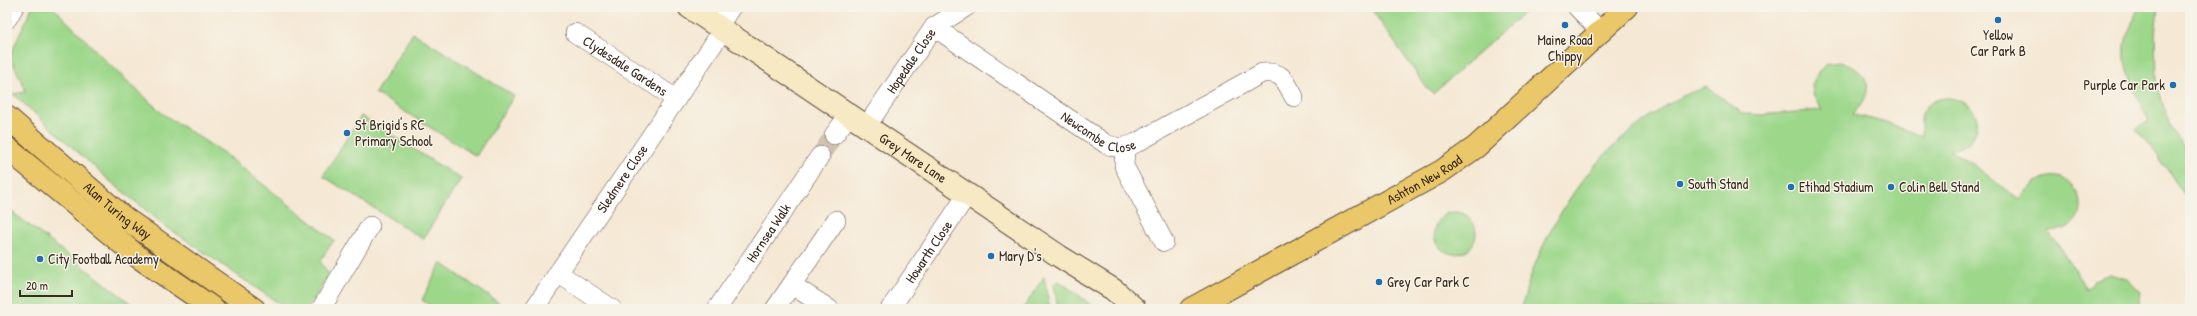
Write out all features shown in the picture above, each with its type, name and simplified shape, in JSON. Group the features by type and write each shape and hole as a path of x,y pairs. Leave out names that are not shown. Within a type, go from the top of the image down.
{"main road":[{"name":"Ashton New Road","path":"1191,309 1442,171 1476,147 1627,7"},
{"name":"Alan Turing Way","path":"7,117 123,217 254,309"},
{"name":"Alan Turing Way","path":"7,148 138,256 214,309"}],"street":[{"path":"7,19 14,7"},
{"name":"Grey Mare Lane","path":"689,7 1058,256 1114,290 1135,309"},
{"name":"Sledmere Close","path":"534,309 676,99 720,29 731,7"},
{"name":"Hopedale Close","path":"866,127 934,27 966,7"},
{"path":"1577,7 1601,32"},
{"name":"Newcombe Close","path":"934,27 1106,144 1115,148 1125,148 1262,73 1274,72 1282,77 1291,92"},
{"name":"Clydesdale Gardens","path":"574,32 676,99"},
{"path":"834,135 849,115"},
{"path":"1125,148 1124,166 1164,242"},
{"name":"Hornsea Walk","path":"717,309 820,156"},
{"name":"Howarth Close","path":"890,309 967,195"},
{"path":"775,309 836,220"},
{"path":"321,309 370,226"},
{"path":"558,273 612,309"},
{"path":"792,285 829,309"}],"green space":[{"path":"32,7 53,7 111,66 163,114 222,152 334,240 320,261 329,275 307,309 287,309 164,225 110,181 13,94 26,92 10,56"},
{"path":"1370,7 1530,7 1433,94 1426,87"},
{"path":"2140,7 2158,7 2155,35 2156,81 2170,127 2190,155 2190,203 2158,156 2136,129 2149,121 2130,80 2125,58 2125,47 2128,32"},
{"path":"413,33 514,96 476,156 375,93"},
{"name":"Etihad Stadium","path":"1840,62 1852,67 1862,74 1867,85 1864,100 1852,115 1887,123 1921,137 1922,115 1931,103 1940,99 1951,98 1962,101 1970,107 1976,115 1977,126 1971,140 1950,150 1974,165 2019,200 2034,184 2049,177 2061,178 2071,185 2078,195 2080,207 2077,218 2066,228 2048,231 2074,268 2086,290 2094,280 2110,274 2128,279 2141,292 2138,309 1522,309 1532,271 1562,211 1586,176 1598,162 1634,129 1681,96 1707,87 1742,113 1759,115 1822,110 1814,97 1812,85 1818,72 1827,64"},
{"path":"361,116 461,179 423,239 323,176"},
{"name":"City Football Academy","path":"7,208 138,309 7,309"},
{"path":"1455,212 1470,218 1476,233 1470,248 1455,254 1440,248 1434,233 1440,218"},
{"path":"441,263 502,305 505,309 435,309 422,300"},
{"path":"1044,277 1050,309 1023,309"},
{"path":"1059,281 1097,309 1058,309 1054,284"}],"tunnel":[{"path":"820,156 834,135"}],"place":[{"name":"Yellow Car Park B","path":"1998,20"},
{"name":"Maine Road Chippy","path":"1565,25"},
{"name":"Purple Car Park","path":"2173,85"},
{"name":"St Brigid's RC Primary School","path":"347,133"},
{"name":"South Stand","path":"1680,184"},
{"name":"Etihad Stadium","path":"1791,187"},
{"name":"Colin Bell Stand","path":"1891,187"},
{"name":"Mary D's","path":"991,256"},
{"name":"City Football Academy","path":"40,259"},
{"name":"Grey Car Park C","path":"1379,282"}]}
